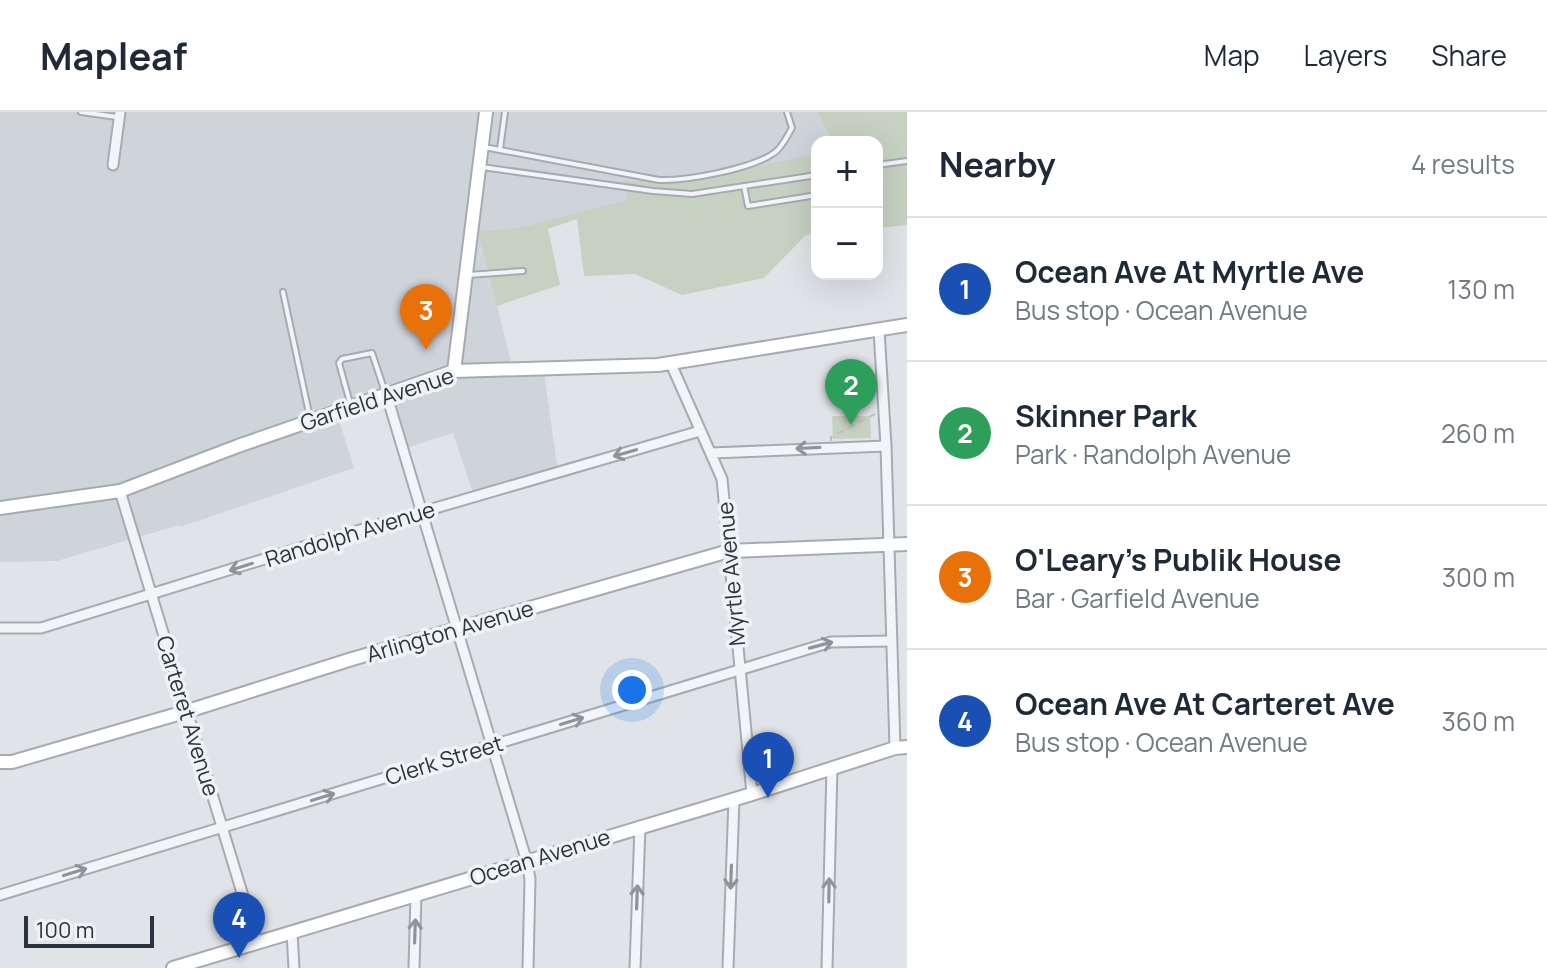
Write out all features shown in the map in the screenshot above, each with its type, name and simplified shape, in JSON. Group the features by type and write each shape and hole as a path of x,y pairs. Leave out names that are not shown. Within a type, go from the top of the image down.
{"street":[{"path":"454,371 486,112"},
{"path":"113,165 120,115"},
{"name":"Garfield Avenue","path":"0,508 120,491 454,371 671,364 907,325"},
{"path":"879,330 886,446 891,641 901,747"},
{"name":"Myrtle Avenue","path":"671,364 722,479 752,794"},
{"path":"386,393 527,862 530,879 528,968"},
{"name":"Randolph Avenue","path":"0,628 41,628 700,431"},
{"path":"711,453 886,446"},
{"name":"Carteret Avenue","path":"120,491 257,942"},
{"name":"Arlington Avenue","path":"0,762 12,762 457,628 729,551 907,544"},
{"name":"Clerk Street","path":"0,895 831,642 891,641"},
{"name":"Ocean Avenue","path":"173,968 901,747"},
{"path":"827,968 832,767"},
{"path":"728,968 734,799"},
{"path":"635,968 640,826"},
{"path":"414,968 416,894"},
{"path":"292,932 294,968"}],"lane":[{"path":"81,112 120,115"},
{"path":"500,149 505,112"},
{"path":"482,147 659,180 679,181 763,160 778,151 792,128 787,112"},
{"path":"883,164 907,161"},
{"path":"479,167 692,194 811,176"},
{"path":"744,186 748,206 811,196"},
{"path":"466,275 523,271"},
{"path":"283,292 311,420"},
{"path":"351,406 340,371 342,359 372,353 386,393"}],"path":[{"path":"831,442 831,437 875,414"}],"shaded area":[{"path":"0,112 817,112 829,136 811,136 811,154 683,183 624,180 629,200 518,228 479,231 512,367 543,366 558,472 474,496 453,433 406,448 388,390 336,411 354,468 180,527 57,561 0,562"}],"green space":[{"path":"817,112 907,112 907,225 883,227 883,136 829,136"},
{"path":"811,154 811,235 806,235 764,278 682,295 635,274 584,276 577,219 548,229 560,285 497,306 478,231 518,228 628,200 623,180 683,183"},
{"path":"832,416 870,416 871,438 833,439"}],"place":[{"name":"O'Leary's Publik House","path":"426,350"},
{"name":"Skinner Park","path":"851,425"},
{"name":"Ocean Ave At Myrtle Ave","path":"768,798"},
{"name":"Ocean Ave At Carteret Ave","path":"239,958"}]}
